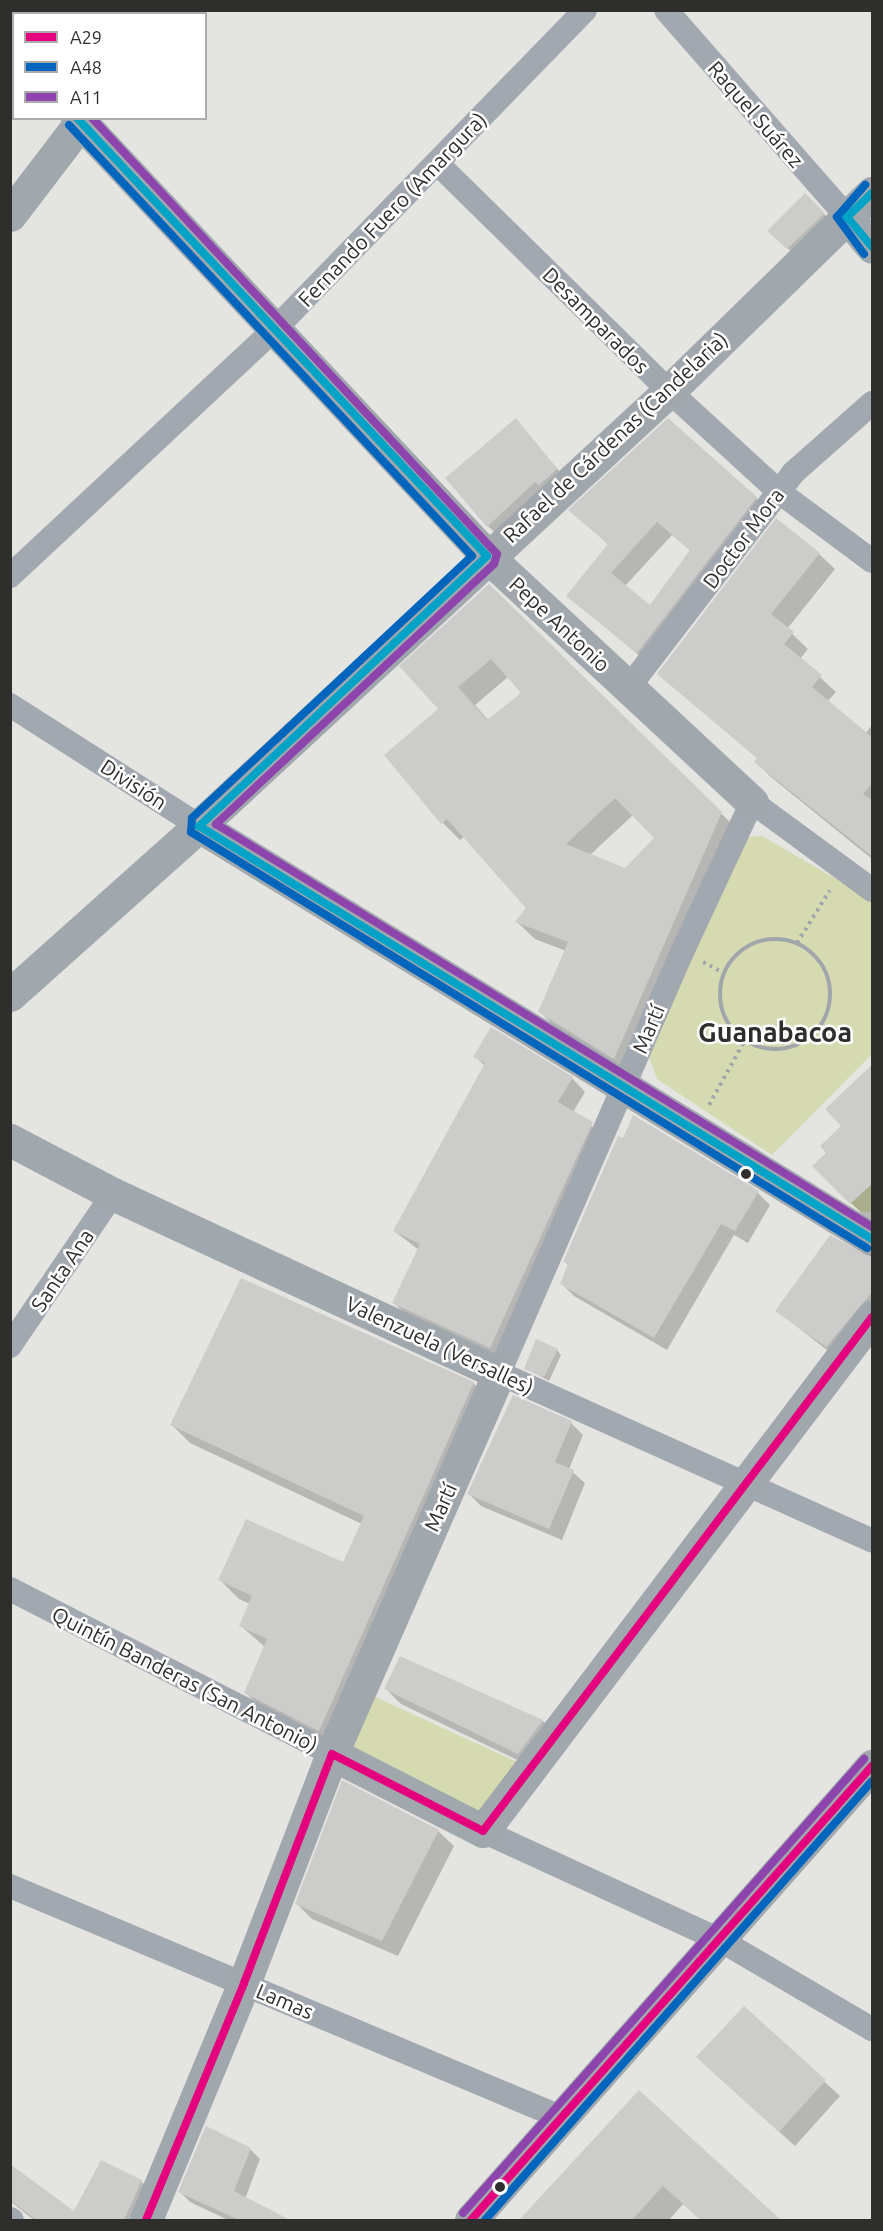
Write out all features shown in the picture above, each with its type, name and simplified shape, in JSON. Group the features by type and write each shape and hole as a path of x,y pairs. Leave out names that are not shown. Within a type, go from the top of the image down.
{"main road":[{"path":"10,215 81,120"},
{"name":"Pepe Antonio","path":"81,120 274,330 487,556 752,802"},
{"name":"Rafael de Cárdenas (Candelaria)","path":"10,995 199,826 487,556 669,391 873,193"},
{"path":"847,217 873,247"},
{"name":"División","path":"199,826 696,1128 873,1239"},
{"name":"Valenzuela (Versalles)","path":"10,1140 113,1194 499,1372"},
{"path":"483,1831 873,1317"},
{"name":"Martí","path":"146,2220 244,1983 332,1754 499,1372"},
{"name":"Quintín Banderas (San Antonio)","path":"332,1754 483,1831"},
{"path":"471,2220 873,1766"}],"street":[{"name":"Fernando Fuero (Amargura)","path":"10,576 274,330 585,10"},
{"name":"Raquel Suárez","path":"666,10 847,217"},
{"name":"Desamparados","path":"437,163 669,391 778,491 873,561"},
{"name":"Doctor Mora","path":"629,687 793,473 873,403"},
{"name":"División","path":"10,705 199,826"},
{"name":"Pepe Antonio","path":"752,802 842,870 873,890"},
{"name":"Martí","path":"499,1372 752,802"},
{"name":"Santa Ana","path":"10,1346 113,1194"},
{"name":"Valenzuela (Versalles)","path":"499,1372 748,1482 873,1541"},
{"name":"Quintín Banderas (San Antonio)","path":"10,1589 332,1754"},
{"name":"Quintín Banderas (San Antonio)","path":"483,1831 720,1941 873,2029"},
{"name":"Lamas","path":"10,1886 560,2117"}],"path":[{"path":"798,943 842,870"},
{"path":"763,940 798,943 813,952 830,984 830,1002 824,1019 813,1034 798,1044 771,1048 745,1040 725,1017 720,987 724,973 734,957 763,940"},
{"path":"696,1128 745,1040"}],"green space":[{"path":"762,836 872,900 872,1054 772,1155 657,1079 647,1051 748,837"},
{"path":"872,1183 872,1212 862,1212 850,1204"},
{"path":"371,1695 519,1763 481,1816 347,1754"}],"building":[{"path":"805,193 825,213 787,249 767,231"},
{"path":"516,418 557,469 539,485 535,482 487,527 445,478"},
{"path":"668,418 757,497 637,653 566,596 608,544 568,510","holes":["657,522 690,550 650,605 611,573"]},
{"path":"776,518 820,553 771,614 794,632 784,644 822,675 812,687 873,738 873,782 863,794 873,801 873,857 754,762 757,758 657,674"},
{"path":"489,584 722,812 614,1059 538,1012 568,942 515,922 526,908 447,819 441,824 384,755 438,709 399,666","holes":["491,659 521,693 487,720 458,687","615,798 654,838 625,868 566,844"]},
{"path":"491,1027 573,1077 558,1102 593,1122 490,1348 392,1303 420,1244 393,1231 485,1063 473,1057"},
{"path":"873,1064 873,1183 850,1204 812,1166 826,1153 820,1146 841,1126 825,1109"},
{"path":"633,1115 759,1191 735,1231 721,1224 654,1338 560,1284 568,1264 563,1262 618,1136 623,1138"},
{"path":"830,1235 873,1258 873,1291 826,1347 775,1311"},
{"path":"241,1278 474,1382 319,1731 244,1693 267,1639 239,1626 252,1596 218,1580 246,1519 343,1562 364,1516 170,1425"},
{"path":"536,1339 558,1349 544,1377 524,1369"},
{"path":"513,1395 572,1421 555,1462 574,1470 549,1529 467,1494"},
{"path":"400,1656 543,1720 518,1754 384,1689"},
{"path":"342,1780 439,1830 382,1941 295,1904"},
{"path":"744,2006 826,2080 779,2132 696,2057"},
{"path":"639,2090 781,2220 701,2220 663,2186 632,2220 519,2220"},
{"path":"206,2126 251,2148 234,2191 290,2220 239,2220 178,2192"},
{"path":"101,2160 142,2180 124,2220 36,2220 10,2200 10,2164 74,2211"}],"transit line":[{"path":"79,120 487,556 199,826 872,1239"},
{"name":"A11","path":"94,120 497,554 494,564 216,824 872,1227"},
{"name":"A48","path":"69,125 472,556 192,818 191,832 867,1248"},
{"name":"A48","path":"864,254 837,217 865,185"},
{"path":"872,193 847,217 872,247"},
{"name":"A29","path":"146,2220 244,1983 332,1754 483,1831 872,1317"},
{"name":"A11","path":"463,2213 864,1759"},
{"name":"A29","path":"471,2220 872,1766"},
{"name":"A48","path":"485,2220 872,1781"}],"district":[{"name":"Guanabacoa","path":"775,1033"}]}
